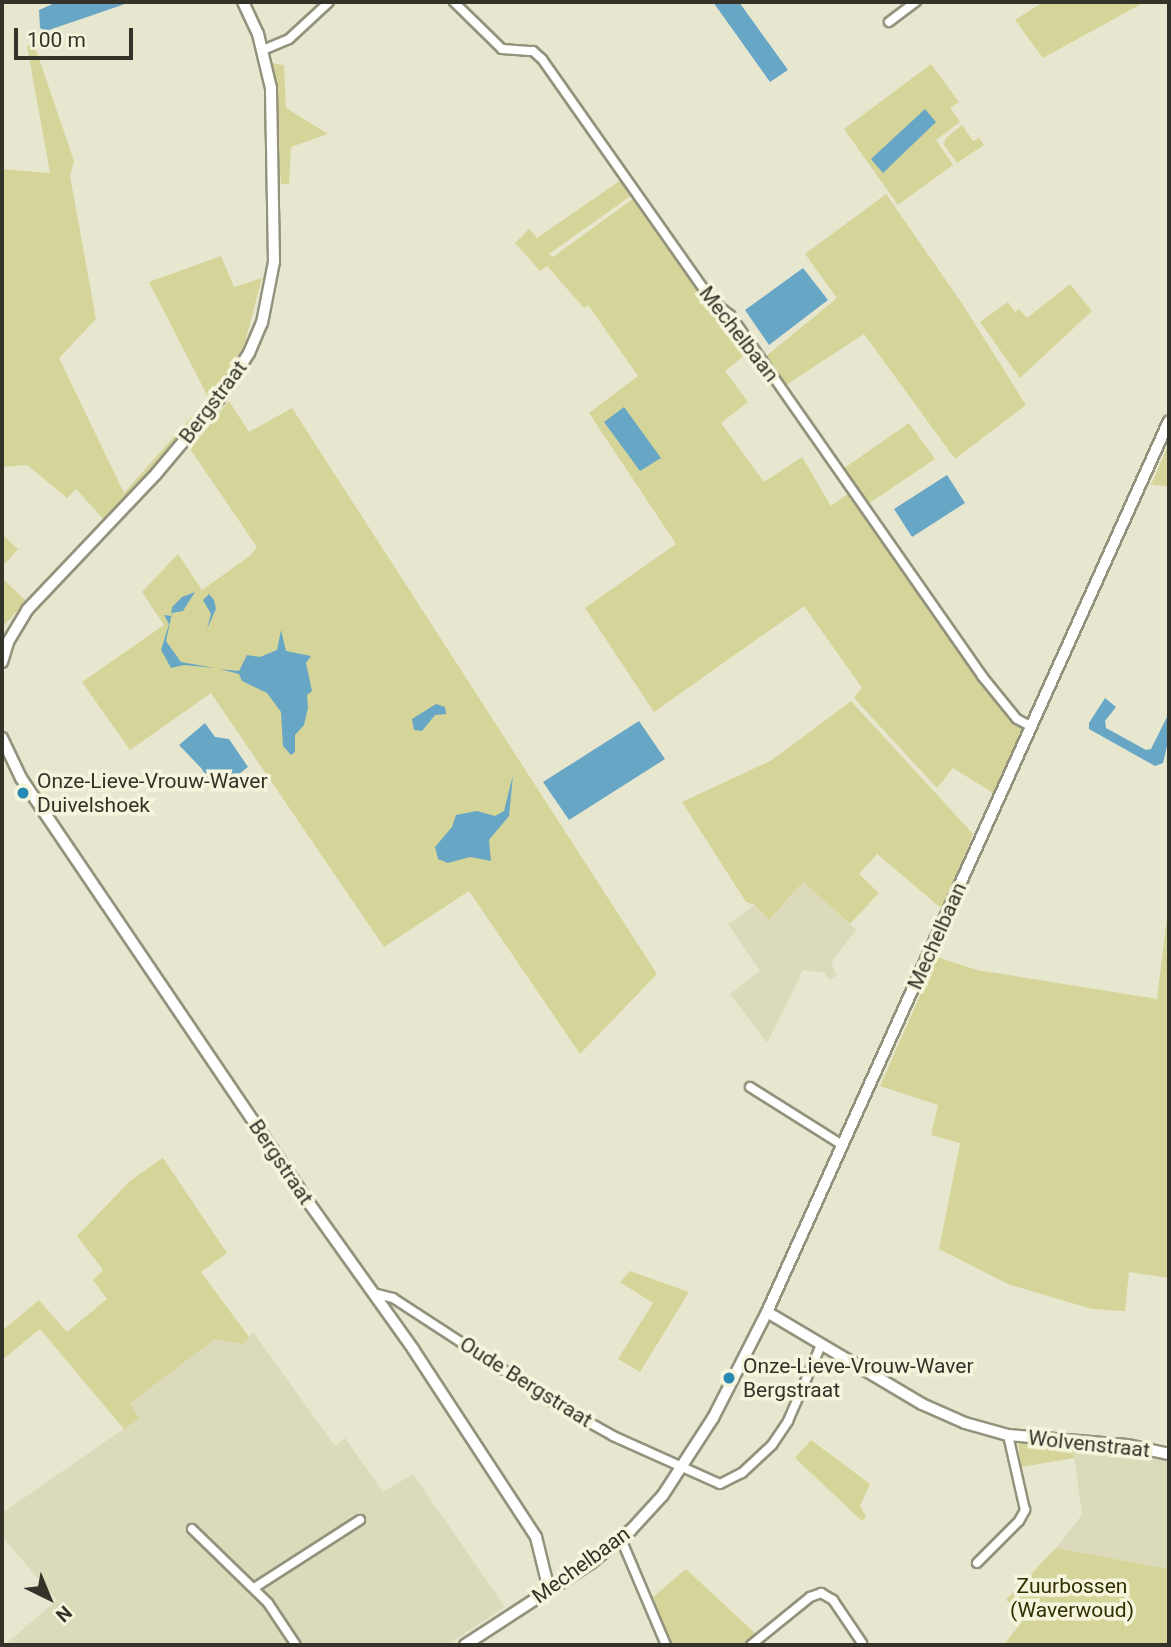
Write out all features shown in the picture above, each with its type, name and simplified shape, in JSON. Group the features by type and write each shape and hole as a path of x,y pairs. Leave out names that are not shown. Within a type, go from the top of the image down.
{"street":[{"name":"Bergstraat","path":"2,662 5,643 37,598 112,522 200,423 236,376 255,341 269,296 274,262 271,88 263,50 243,2"},
{"path":"263,50 289,39 330,2"},
{"name":"Mechelbaan","path":"454,2 502,49 533,51 542,60 712,301 731,316 982,676 1017,719 1030,726"},
{"path":"889,22 916,2"},
{"name":"Mechelbaan","path":"465,1645 621,1539 653,1507 681,1468 729,1389 767,1312 1169,421"},
{"name":"Bergstraat","path":"2,738 21,778 291,1178 373,1293 536,1537 549,1590"},
{"path":"750,1087 842,1144"},
{"name":"Oude Bergstraat","path":"373,1293 402,1303 561,1407 613,1436 681,1468"},
{"name":"Wolvenstraat","path":"767,1312 941,1413 1009,1435 1127,1445 1169,1454"},
{"path":"681,1468 719,1484 742,1473 772,1445 788,1421 821,1345"},
{"name":"Wolvenstraat","path":"977,1563 1019,1521 1025,1510 1009,1435"},
{"path":"254,1588 360,1520"},
{"path":"192,1529 268,1603 296,1645"},
{"path":"621,1539 666,1645"},
{"path":"751,1645 810,1597 826,1594 862,1643"}],"shaded area":[{"path":"803,882 856,930 831,963 837,975 830,980 824,973 803,970 767,1043 730,994 760,971 728,924 755,905 770,919"},
{"path":"253,1332 335,1446 345,1438 383,1492 413,1474 505,1607 447,1645 10,1645 8,1642 57,1600 2,1537 2,1513 138,1419 129,1403 215,1339 243,1344"},
{"path":"1073,1447 1169,1460 1169,1569 1056,1548 1082,1515"}],"green space":[{"path":"1043,2 1143,3 1043,58 1015,20"},
{"path":"34,44 74,161 70,176 96,319 59,358 124,493 194,414 201,420 107,523 76,489 67,498 27,465 2,467 2,169 50,173 27,46"},
{"path":"272,63 284,65 286,108 328,134 291,147 289,184 281,184"},
{"path":"931,64 959,102 950,108 960,122 936,140 953,165 898,205 844,129"},
{"path":"962,125 973,141 979,138 984,145 957,163 944,145 945,139"},
{"path":"621,180 632,195 549,254 553,257 634,198 706,299 751,350 725,371 748,402 721,423 764,482 802,457 831,506 848,494 1001,709 1022,728 993,793 953,768 937,788 854,698 862,688 804,606 654,712 585,608 676,544 589,413 638,376 588,305 584,308 547,266 540,271 515,243 529,229 537,238"},
{"path":"886,194 963,305 1026,405 955,459 864,334 786,385 765,357 837,298 805,254"},
{"path":"221,256 234,287 262,278 244,346 210,401 149,282"},
{"path":"1070,284 1092,311 1020,378 980,322 1008,302 1015,312 1019,309 1027,318"},
{"path":"229,401 249,432 292,408 657,974 580,1054 469,891 384,947 211,693 130,750 82,682 164,625 142,592 178,554 202,590 251,555 257,547 190,449"},
{"path":"909,423 935,459 868,504 843,469"},
{"path":"1169,443 1169,486 1151,485"},
{"path":"2,534 18,549 2,567"},
{"path":"2,578 26,601 2,628"},
{"path":"851,701 973,834 942,909 877,854 859,874 879,893 850,924 803,882 769,920 755,905 746,902 682,802 772,760"},
{"path":"1169,902 1169,1278 1129,1272 1125,1311 1092,1309 1008,1284 939,1249 960,1143 931,1135 938,1105 880,1086 937,957 977,970 1157,999"},
{"path":"163,1158 227,1253 201,1272 249,1337 243,1344 215,1339 130,1403 139,1419 124,1429 40,1329 2,1360 2,1331 39,1300 67,1332 107,1299 93,1280 103,1270 77,1236 131,1180"},
{"path":"630,1271 689,1292 640,1372 618,1359 653,1303 620,1282"},
{"path":"811,1440 870,1484 860,1506 866,1517 862,1521 795,1458"},
{"path":"1018,1442 1073,1447 1074,1458 1021,1467"},
{"name":"Zuurbossen (Waverwoud)","path":"1056,1548 1169,1569 1169,1645 1004,1645 1026,1616 1006,1600"},
{"path":"686,1569 757,1635 741,1645 672,1645 653,1597"}],"water":[{"path":"57,2 131,2 46,31 40,28 39,10"},
{"path":"713,2 739,2 788,70 770,82"},
{"path":"925,109 936,122 883,173 871,159"},
{"path":"803,268 828,300 769,345 745,310"},
{"path":"624,407 661,458 640,471 604,422"},
{"path":"947,475 965,503 912,537 894,509"},
{"path":"195,592 183,611 172,613 166,641 181,662 215,668 184,665 171,668 161,650 169,624 164,615 171,616 172,607 182,597"},
{"path":"209,594 216,609 207,629 211,614 203,600"},
{"path":"281,630 286,651 311,656 306,663 312,691 307,695 308,708 304,725 295,735 295,752 291,755 283,746 281,712 267,693 242,681 239,674 220,669 239,671 247,655 260,657 277,650"},
{"path":"1105,698 1116,707 1105,721 1106,728 1146,750 1151,749 1169,713 1169,738 1163,763 1155,766 1089,729 1089,723"},
{"path":"436,704 445,707 446,714 435,715 422,731 414,730 412,719"},
{"path":"639,721 665,759 569,820 543,782"},
{"path":"205,723 215,737 229,739 248,767 217,791 201,768 179,745"},
{"path":"513,775 509,816 489,840 491,861 470,857 448,863 438,859 435,847 452,827 456,815 477,811 495,816 504,811"}],"place":[{"name":"Onze-Lieve-Vrouw-Waver Duivelshoek","path":"23,793"},
{"name":"Onze-Lieve-Vrouw-Waver Bergstraat","path":"729,1378"}]}
